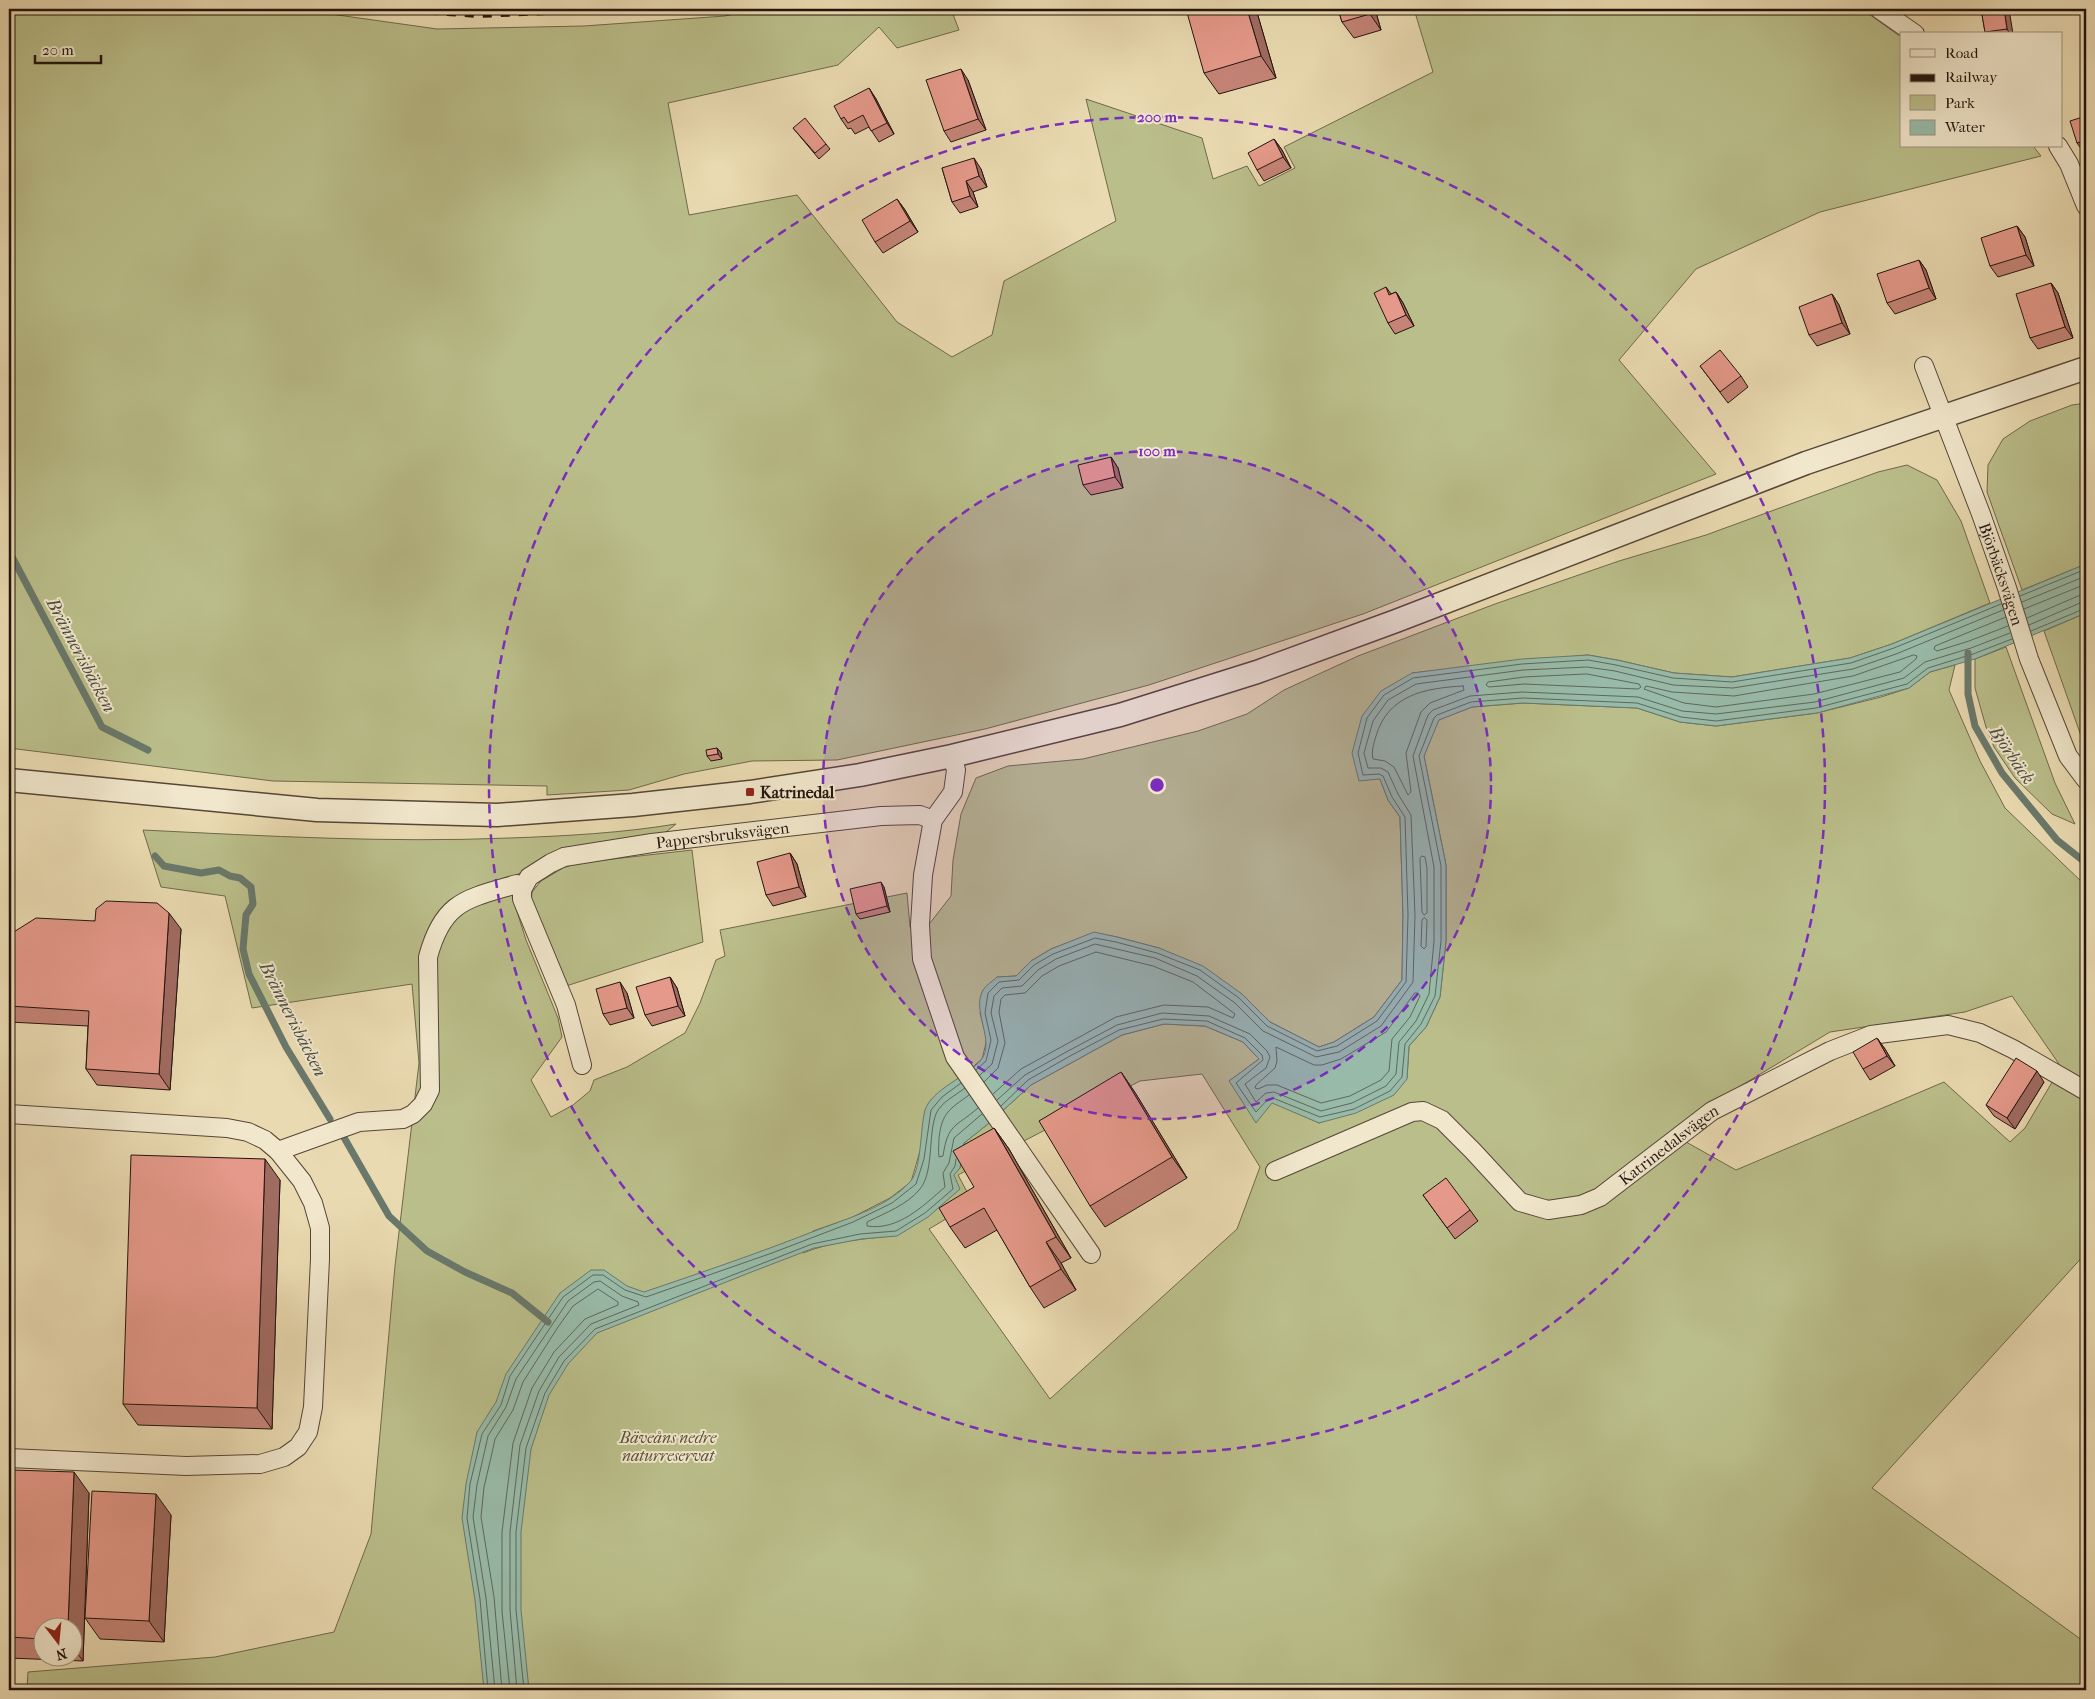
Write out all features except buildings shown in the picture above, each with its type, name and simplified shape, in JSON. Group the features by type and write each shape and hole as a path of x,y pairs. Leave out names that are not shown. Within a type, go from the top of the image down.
{"street":[{"path":"1879,9 1912,32"},
{"path":"2059,148 2069,164 2086,206"},
{"name":"Björbäcksvägen","path":"1924,366 1981,514 2029,659 2068,756 2086,780"},
{"path":"9,780 317,810 497,815 633,805 750,792 860,775 952,756 1120,714 1256,672 1396,621 1806,463 2086,368"},
{"path":"952,756 956,770 953,792 933,820 922,875 920,925 922,959 955,1057 1091,1254"},
{"name":"Pappersbruksvägen","path":"523,886 537,870 564,857 652,843 881,816 920,815 933,820"},
{"path":"278,1151 359,1122 403,1119 413,1114 423,1104 430,1090 428,957 434,935 442,920 462,901 517,884 523,886 522,900 566,1005 582,1065"},
{"name":"Katrinedalsvägen","path":"1275,1171 1412,1112 1423,1111 1442,1120 1520,1202 1548,1210 1581,1204 1600,1197 1712,1111 1830,1051 1871,1035 1948,1025 1980,1033 2013,1049 2086,1091"},
{"path":"9,1114 227,1128 248,1132 265,1140 278,1151 302,1181 320,1228 313,1407 308,1432 298,1446 284,1457 268,1461 225,1466 9,1458"}],"green space":[{"path":"9,9 295,9 437,29 584,26 725,16 756,9 951,9 959,30 897,48 879,27 838,65 668,103 689,215 797,195 897,322 952,357 992,335 1004,281 1116,221 1086,99 1202,138 1213,179 1247,166 1259,186 1295,168 1284,147 1433,72 1414,9 1862,9 1900,36 1900,148 2035,148 2041,156 1820,212 1696,269 1619,360 1716,474 1363,614 1149,685 985,729 837,760 752,761 684,774 629,790 547,795 547,786 273,781 9,748"},
{"path":"2086,403 2086,564 2022,590 1987,492 1988,465 2003,439 2030,421 2072,405"},
{"name":"Bäveåns nedre naturreservat","path":"1907,465 1937,480 1961,521 1990,603 1892,644 1850,658 1732,677 1674,673 1588,655 1412,673 1380,779 1388,800 1400,817 1403,915 1402,980 1374,1017 1334,1042 1319,1047 1270,1022 1242,994 1159,948 1094,933 1051,949 1031,961 1016,976 997,977 980,1013 987,1039 982,1059 962,1076 920,1151 911,1182 890,1198 851,1218 813,1231 803,1253 837,1243 897,1235 960,1168 964,1143 1031,1085 1122,1035 1164,1024 1205,1026 1243,1042 1259,1059 1229,1081 1319,1123 1407,1078 1409,1046 1426,1027 1440,997 1446,941 1446,865 1424,756 1438,720 1472,707 1523,703 1637,708 1680,722 1716,726 1817,713 1881,697 1909,688 1930,672 1955,665 1949,690 1980,761 2005,808 2086,886 2086,1253 1872,1488 2086,1643 2086,1690 27,1690 28,1672 215,1657 334,1632 371,1534 395,1266 419,1063 412,984 252,1008 225,896 161,887 143,830 418,840 594,834 676,824 661,836 590,844 551,858 516,875 513,899 526,940 558,1018 562,1037 531,1080 551,1117 573,1105 590,1091 594,1080 627,1067 685,1033 700,1003 716,960 725,956 720,930 907,893 910,927 930,923 951,896 953,860 961,814 976,778 1008,766 1083,759 1198,731 1247,714 1284,690 1358,656 1495,604 1619,561 1706,535 1878,472","holes":["2012,996 2061,1067 2025,1128 2010,1142 1944,1082 1736,1170 1679,1138 1714,1102 1830,1032 1965,1012","1202,1074 1260,1167 1237,1229 1050,1399 929,1229 973,1203 958,1175 1140,1081"]},
{"path":"2086,613 2086,750 2044,631"},
{"path":"2006,647 2055,783 2075,824 2052,814 2015,778 1994,747 1986,727 1975,688 1975,659"},
{"path":"692,850 703,942 566,986 531,905 532,892 541,881 563,868 578,863"}],"water":[{"path":"2086,564 2086,613 1975,659 1930,672 1909,688 1817,713 1716,726 1680,722 1637,708 1523,703 1472,707 1439,720 1424,756 1446,865 1446,941 1440,997 1426,1027 1409,1046 1407,1079 1394,1095 1356,1113 1319,1123 1272,1103 1256,1123 1229,1081 1259,1059 1243,1042 1205,1026 1164,1024 1122,1035 1031,1085 964,1143 960,1168 954,1175 960,1189 928,1217 897,1236 861,1239 814,1248 597,1333 568,1364 549,1395 531,1449 521,1532 521,1610 529,1690 484,1690 475,1600 462,1518 466,1484 477,1432 496,1402 506,1374 560,1293 591,1270 604,1270 627,1286 644,1292 851,1218 888,1200 909,1183 913,1177 918,1159 923,1118 929,1103 942,1089 975,1066 985,1052 985,1035 980,1007 980,998 984,988 997,977 1016,976 1031,961 1051,949 1094,932 1159,948 1203,966 1242,994 1270,1022 1319,1047 1334,1042 1374,1017 1402,980 1403,915 1400,817 1388,800 1380,779 1359,781 1352,753 1362,716 1381,691 1412,673 1522,659 1588,655 1674,673 1732,677 1850,658 1892,644"}],"waterway":[{"name":"Brännerisbäcken","path":"9,551 102,727 148,750"},
{"name":"Björbäck","path":"1968,653 1968,694 1975,726 2002,773 2057,840 2086,863"},
{"name":"Brännerisbäcken","path":"155,856 164,866 201,873 219,870 230,876 240,878 251,887 253,904 246,915 243,949 249,974 286,1047 330,1119"},
{"path":"342,1134 389,1216 427,1251 465,1272 512,1293 548,1322"}],"railway":[{"path":"375,9 478,16 602,9"}],"place":[{"name":"Katrinedal","path":"750,792"}]}
